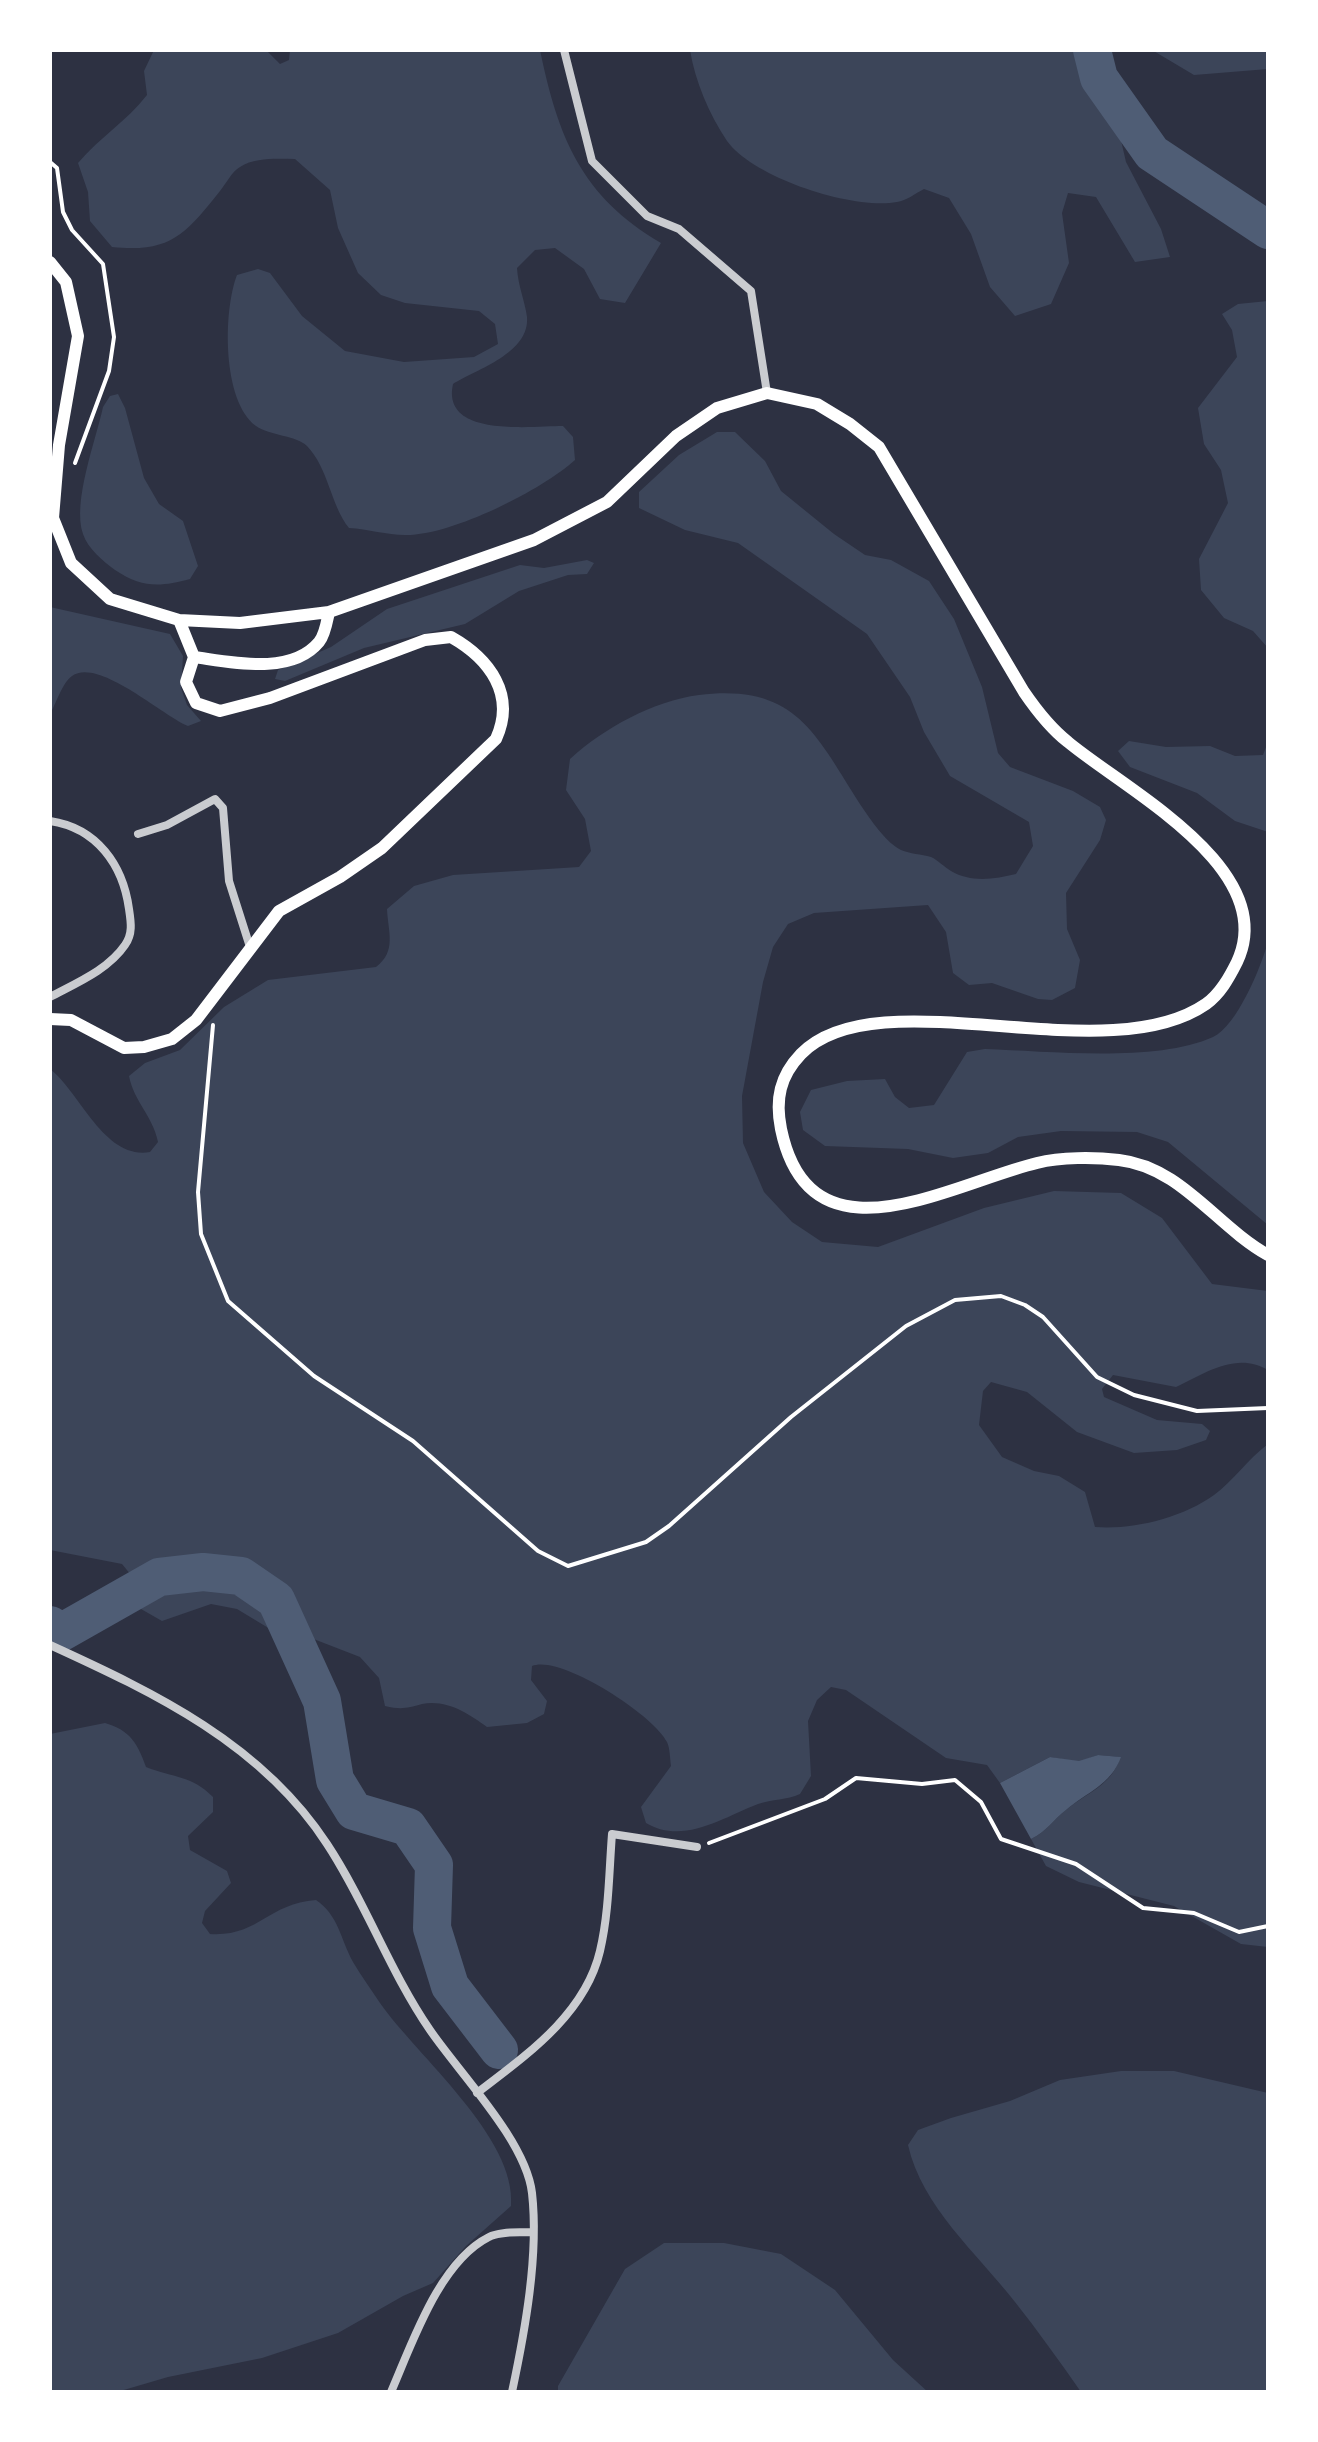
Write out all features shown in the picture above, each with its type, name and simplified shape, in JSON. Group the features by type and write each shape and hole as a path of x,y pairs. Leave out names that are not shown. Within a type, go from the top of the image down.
{"main road":[{"path":"50,262 66,282 78,336 59,445 53,518 71,563 110,599 179,620 240,623 329,612 534,540 607,502 676,436 717,408 767,393 817,404 879,447 1044,721 1174,819 1216,861 1234,890 1244,928 1241,952 1228,979 1212,1000 1189,1016 1152,1027 1100,1030 896,1023 855,1024 827,1034 787,1069 779,1090 778,1116 784,1146 795,1172 821,1198 851,1210 918,1201 1039,1162 1119,1160 1150,1167 1179,1185 1268,1255"},
{"path":"194,657 233,663 276,663 306,653 321,640 329,612"},
{"path":"50,1019 71,1020 124,1048 144,1047 172,1039 196,1020 279,911 340,877 382,848 496,739 505,720 504,698 487,664 451,637 425,640 270,698 220,711 196,703 186,682 194,657 179,620"}],"street":[{"path":"564,50 592,161 647,216 679,229 727,267 751,291 767,393"},
{"path":"138,834 167,825 215,799 223,808 229,881 250,947"},
{"path":"50,821 68,824 108,850 126,883 132,928 126,944 99,971 50,997"},
{"path":"50,1645 130,1682 213,1729 256,1763 295,1802 327,1842 428,2027 523,2160 532,2193 530,2285 512,2392"},
{"path":"477,2093 540,2046 577,2000 600,1953 612,1834 697,1847"},
{"path":"391,2392 439,2288 468,2251 491,2235 531,2232"}],"path":[{"path":"215,994 198,1192 201,1234 228,1301 314,1376 413,1441 538,1551 568,1566 646,1542 669,1526 802,1408 906,1326 955,1300 1001,1296 1025,1305 1043,1317 1097,1377 1134,1395 1197,1411 1268,1408"},
{"path":"697,1847 825,1799 856,1778 922,1784 955,1780 981,1802 1001,1839 1076,1864 1143,1908 1194,1913 1239,1932 1268,1926"}],"shaded area":[{"path":"154,50 266,50 280,64 289,60 290,50 540,50 555,110 577,162 611,205 661,243 625,303 600,299 584,269 555,248 535,250 517,268 527,317 526,330 511,350 453,384 453,401 461,413 474,421 511,427 563,426 573,437 575,460 519,497 446,528 405,535 349,528 320,465 307,446 256,426 245,414 237,397 231,377 228,332 232,291 237,275 258,269 270,273 302,316 345,351 404,362 474,357 498,344 495,324 479,311 405,303 381,295 358,273 338,228 330,190 295,159 260,160 237,169 197,219 175,238 148,247 112,247 90,221 88,192 78,163 147,95 144,71"},
{"path":"690,50 1093,50 1111,97 1126,162 1161,229 1170,257 1135,262 1096,197 1068,193 1062,213 1069,263 1051,304 1015,316 990,287 971,234 949,198 924,189 897,202 855,201 781,179 740,155 720,131 709,109"},
{"path":"1152,50 1268,50 1268,69 1194,75"},
{"path":"1268,301 1268,648 1253,631 1224,618 1201,590 1199,559 1228,503 1221,470 1204,444 1198,408 1237,357 1232,330 1222,314 1238,304"},
{"path":"118,394 125,408 144,478 159,504 183,521 198,566 190,579 169,584 134,580 101,559 83,534 80,505 86,471 103,407 110,396"},
{"path":"717,432 735,432 765,461 781,491 834,534 865,555 891,560 929,581 954,619 982,687 998,753 1010,767 1073,791 1100,807 1106,820 1100,840 1066,893 1067,929 1080,960 1075,988 1052,1000 1038,999 992,983 969,985 953,973 946,932 928,905 814,913 788,924 773,947 763,982 742,1096 743,1143 764,1192 792,1222 822,1242 878,1247 984,1208 1054,1191 1121,1193 1162,1218 1212,1284 1268,1291 1268,1370 1244,1363 1220,1366 1176,1387 1113,1375 1102,1389 1104,1397 1157,1420 1202,1424 1210,1431 1206,1440 1177,1450 1134,1453 1077,1432 1027,1392 991,1382 983,1391 979,1425 1002,1457 1034,1471 1059,1476 1085,1492 1095,1527 1141,1524 1187,1510 1214,1495 1268,1444 1268,1947 1241,1944 1174,1906 1079,1882 1046,1866 1031,1839 1105,1782 1120,1757 1098,1755 1079,1762 1050,1757 1000,1783 987,1765 946,1758 846,1690 831,1687 817,1700 808,1721 811,1776 800,1794 758,1804 702,1827 674,1831 660,1829 646,1823 641,1807 671,1766 667,1742 659,1730 626,1703 584,1678 563,1669 532,1666 531,1680 547,1701 544,1714 527,1723 487,1727 465,1713 440,1704 400,1708 385,1706 379,1678 360,1657 311,1638 275,1632 237,1609 211,1604 162,1621 141,1609 131,1575 122,1564 50,1550 50,1069 94,1122 119,1146 134,1152 150,1152 158,1142 156,1133 129,1076 145,1063 180,1050 224,1007 268,980 376,967 389,948 387,909 414,886 453,875 579,867 591,851 585,819 566,790 570,759 630,718 682,698 733,694 760,698 782,707 817,738 868,815 891,843 904,851 931,857 959,875 983,879 1016,874 1033,846 1029,822 950,776 924,732 910,697 867,634 738,543 685,530 639,508 639,492 679,455"},
{"path":"587,560 594,563 587,574 568,575 519,591 465,624 364,648 285,681 275,679 278,670 331,647 387,609 520,565 544,568"},
{"path":"50,607 170,634 183,656 181,688 187,705 201,721 188,726 114,681 83,672 68,679 50,714"},
{"path":"1129,741 1166,747 1210,746 1235,756 1263,755 1268,742 1268,832 1235,821 1197,793 1130,767 1118,751"},
{"path":"1268,942 1268,1225 1168,1142 1137,1132 1061,1131 1018,1137 988,1153 953,1158 908,1149 825,1146 803,1130 800,1112 811,1090 847,1081 885,1079 895,1097 909,1108 934,1105 967,1052 985,1049 1132,1053 1189,1045 1213,1037 1222,1031 1239,1009"},
{"path":"105,1723 132,1739 146,1767 190,1781 213,1797 213,1812 188,1836 190,1850 227,1871 231,1883 205,1911 202,1923 210,1934 240,1931 299,1903 316,1900 324,1906 334,1920 353,1962 380,2003 482,2126 509,2180 511,2206 466,2246 433,2283 403,2296 338,2333 262,2358 168,2377 117,2392 50,2392 50,1734"},
{"path":"1098,1755 1121,1757 1105,1781 1031,1839 1000,1783 1050,1757 1079,1761"},
{"path":"1121,2071 1174,2071 1268,2093 1268,2392 1081,2392 1024,2313 952,2228 925,2189 915,2168 908,2145 918,2130 1010,2101 1060,2080"},
{"path":"664,2243 724,2243 781,2254 835,2290 893,2360 928,2392 558,2392 558,2386 625,2269"}],"waterway":[{"path":"1092,50 1099,78 1152,153 1268,230"},
{"path":"50,1625 62,1632 159,1577 203,1572 241,1576 276,1600 322,1701 335,1780 354,1811 408,1827 434,1865 432,1928 450,1986 499,2050"}]}
